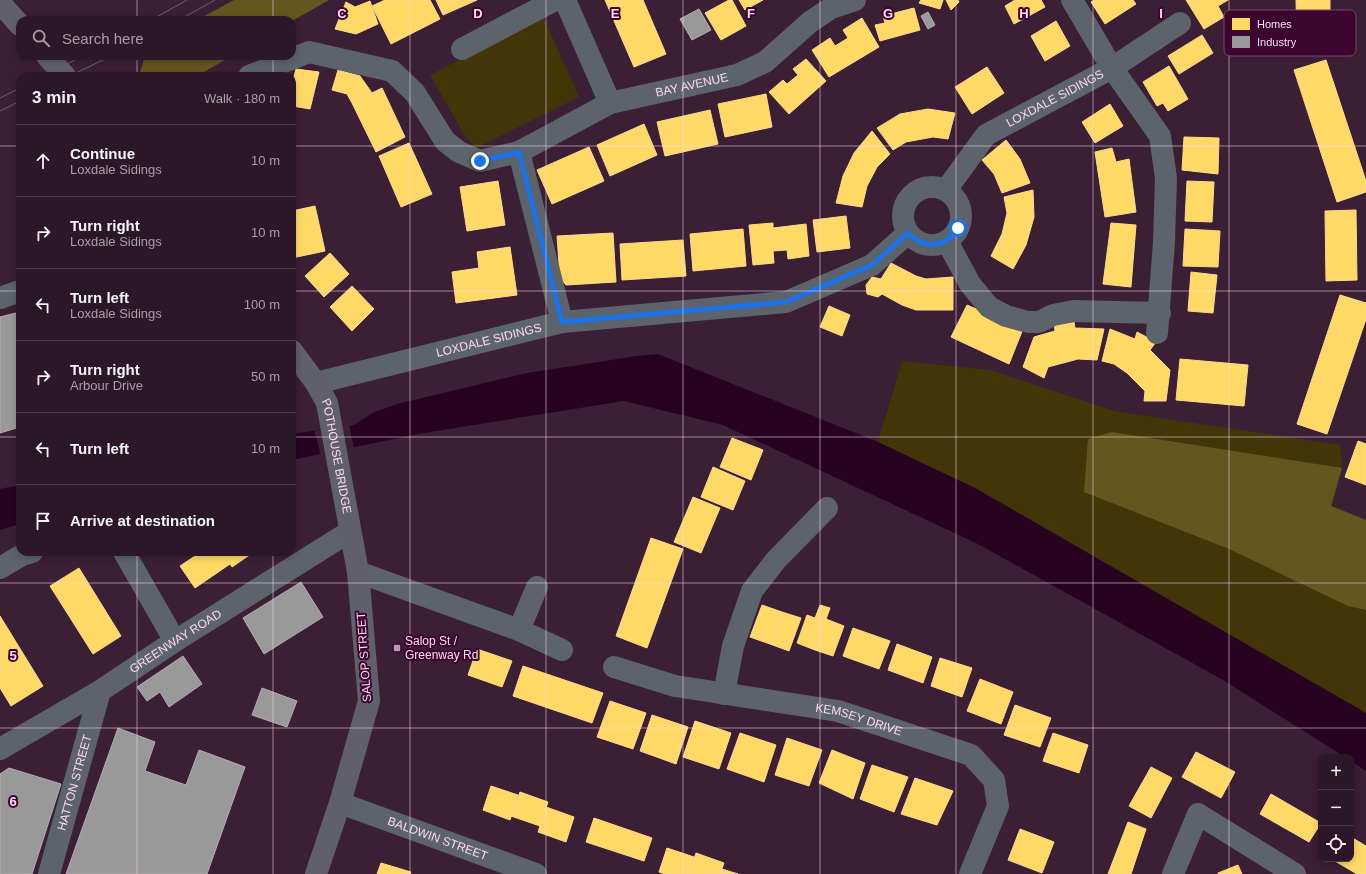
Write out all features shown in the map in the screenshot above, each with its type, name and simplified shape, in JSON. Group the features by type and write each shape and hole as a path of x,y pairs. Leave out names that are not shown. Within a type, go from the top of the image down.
{"main road":[{"path":"0,3 16,21"},
{"path":"51,60 61,72"},
{"name":"POTHOUSE BRIDGE","path":"296,356 316,382 327,403 349,532"},
{"name":"SALOP STREET","path":"316,874 340,803 369,700 358,572 349,532"}],"street":[{"path":"462,49 555,0"},
{"path":"565,0 610,103"},
{"name":"BAY AVENUE","path":"296,58 310,52 392,71 415,93 445,141 458,152 480,161 519,152 610,103 737,75 765,62 810,22 831,8 855,0"},
{"path":"947,241 970,284 989,307 1006,316 1028,322 1039,322 1053,315 1074,311 1158,323 1164,242 1166,178 1160,136 1112,68 1072,0"},
{"name":"LOXDALE SIDINGS","path":"946,190 986,135 1112,68 1180,24"},
{"name":"BAY AVENUE","path":"260,72 290,60"},
{"path":"519,152 562,322"},
{"path":"935,187 946,190 953,196 961,211 958,228 947,241 931,245 922,244 908,233 904,223 903,212 907,201 914,193 924,188 935,187"},
{"name":"LOXDALE SIDINGS","path":"316,382 562,322 786,302 872,265 908,233"},
{"path":"0,298 16,292"},
{"path":"724,694 734,646 752,591 776,560 828,508"},
{"name":"GREENWAY ROAD","path":"0,749 100,691 175,641 349,532"},
{"path":"0,568 20,556"},
{"path":"126,556 175,641"},
{"path":"358,572 518,630 562,650"},
{"path":"518,630 537,587"},
{"name":"KEMSEY DRIVE","path":"614,667 675,686 838,711 971,755 994,780 998,806 970,874"},
{"name":"HATTON STREET","path":"49,874 100,691"},
{"name":"BALDWIN STREET","path":"340,803 536,874"},
{"path":"1173,874 1198,814 1295,874"}],"shaded area":[{"path":"234,0 329,0 296,19 296,16 204,16"},
{"path":"543,16 579,97 476,148 464,134 430,75"},
{"path":"144,60 225,60 204,72 140,72"},
{"path":"658,354 878,442 975,488 1366,713 1366,771 1354,763 1354,754 1340,754 1223,680 978,544 723,425 624,401 418,434 296,459 296,433 354,425 372,413 397,404 527,373"},
{"path":"902,361 990,370 1114,411 1340,445 1342,468 1332,506 1366,520 1366,713 975,488 878,442"},
{"path":"1112,432 1342,468 1331,506 1366,520 1366,610 1348,606 1229,549 1084,492 1088,439"},
{"path":"16,486 16,525 0,530 0,489"}],"pier":[{"path":"349,424 354,449 321,456 314,429"}],"building: Homes":[{"path":"385,0 430,0 440,19 391,44 372,6"},
{"path":"436,0 477,0 443,15"},
{"path":"605,0 643,0 666,54 634,67"},
{"path":"729,0 732,0 746,26 721,40 705,13"},
{"path":"739,0 763,0 745,10"},
{"path":"921,0 943,0 940,9 919,3"},
{"path":"946,0 958,0 959,2 951,10"},
{"path":"1015,0 1041,0 1045,7 1014,24 1005,6"},
{"path":"1094,0 1133,0 1136,4 1105,24 1091,2"},
{"path":"1186,0 1228,0 1218,6 1224,17 1204,29"},
{"path":"1296,0 1330,0 1330,10 1296,10"},
{"path":"370,1 378,24 356,34 335,29 346,2 355,7"},
{"path":"914,8 920,30 880,41 875,25 885,23 883,16"},
{"path":"862,18 879,47 829,77 812,50 830,38 835,46 848,38 843,30"},
{"path":"1056,21 1070,46 1045,61 1031,36"},
{"path":"1202,35 1213,53 1179,74 1168,56"},
{"path":"806,59 826,81 789,114 769,92 783,80 787,84 798,75 793,69"},
{"path":"1326,60 1366,181 1366,192 1337,202 1294,70"},
{"path":"1169,66 1188,99 1168,111 1163,103 1157,106 1143,82"},
{"path":"987,67 1004,93 972,114 955,87"},
{"path":"296,69 319,72 310,109 296,107"},
{"path":"338,70 360,76 372,93 352,103 347,94 332,90"},
{"path":"382,88 405,137 376,152 352,103"},
{"path":"766,94 772,127 725,137 718,104"},
{"path":"1110,104 1123,126 1095,143 1082,122"},
{"path":"928,109 955,113 948,139 933,137 906,142 893,150 877,128 900,114"},
{"path":"710,110 718,144 665,156 657,122"},
{"path":"644,124 657,155 610,176 597,145"},
{"path":"872,131 890,154 877,167 867,186 862,207 836,203 843,176 854,153"},
{"path":"1184,137 1219,138 1218,174 1182,170"},
{"path":"1006,140 1020,159 1030,183 1002,193 994,174 982,160"},
{"path":"409,143 432,194 401,207 379,156"},
{"path":"589,147 604,181 552,204 537,170"},
{"path":"1112,148 1116,162 1129,159 1136,212 1105,217 1095,152"},
{"path":"498,181 505,225 467,231 460,187"},
{"path":"1187,181 1214,182 1212,222 1185,221"},
{"path":"1033,190 1034,217 1026,245 1013,269 991,256 1002,234 1007,213 1004,197"},
{"path":"315,206 325,251 296,257 296,210"},
{"path":"1356,210 1357,280 1326,281 1325,211"},
{"path":"846,216 850,248 817,252 813,220"},
{"path":"773,223 773,228 806,224 809,256 788,259 787,250 773,251 774,263 753,265 749,225"},
{"path":"1111,223 1136,225 1131,287 1103,284"},
{"path":"743,229 746,266 693,271 690,234"},
{"path":"1185,229 1220,231 1218,267 1183,266"},
{"path":"613,233 616,282 566,285 560,278 557,236"},
{"path":"683,240 686,276 622,280 620,244"},
{"path":"510,247 517,295 456,303 452,272 479,268 477,252"},
{"path":"330,253 349,274 324,297 305,276"},
{"path":"891,263 916,276 926,279 953,277 953,310 916,310 902,305 882,294 878,297 867,294 866,285 872,277 881,279"},
{"path":"1191,272 1217,275 1213,313 1188,311"},
{"path":"352,286 374,309 352,331 330,307"},
{"path":"1340,295 1366,303 1366,319 1327,434 1297,424"},
{"path":"967,305 1023,329 1009,364 951,337"},
{"path":"829,306 850,315 842,336 820,327"},
{"path":"1074,322 1075,328 1104,329 1097,360 1078,359 1048,367 1044,378 1023,367 1034,337 1055,331 1054,324"},
{"path":"1110,329 1135,339 1137,332 1156,342 1150,350 1170,370 1166,401 1144,401 1145,391 1127,373 1114,364 1102,361"},
{"path":"1180,359 1248,365 1244,406 1176,400"},
{"path":"732,438 763,450 751,480 720,467"},
{"path":"1358,441 1366,444 1366,485 1345,477"},
{"path":"713,467 745,481 733,510 701,497"},
{"path":"693,497 720,508 701,553 674,542"},
{"path":"651,538 683,549 647,648 616,636"},
{"path":"195,556 248,556 232,567 230,564 195,588 180,566"},
{"path":"79,568 121,636 93,654 50,586"},
{"path":"762,605 782,612 770,644 750,637"},
{"path":"820,605 830,608 815,650 797,643 807,615 815,618"},
{"path":"782,612 801,618 789,651 770,644"},
{"path":"0,616 43,686 11,706 0,688"},
{"path":"826,619 844,626 833,656 815,650"},
{"path":"853,628 890,641 879,669 843,656"},
{"path":"897,644 932,657 923,683 888,670"},
{"path":"477,649 512,661 502,687 468,675"},
{"path":"940,658 972,668 962,697 931,686"},
{"path":"523,666 603,693 592,723 513,696"},
{"path":"980,679 1013,692 1001,724 967,711"},
{"path":"610,701 646,713 633,749 597,737"},
{"path":"1015,705 1051,718 1040,747 1004,735"},
{"path":"652,715 688,727 676,764 640,751"},
{"path":"695,721 731,733 719,769 683,757"},
{"path":"740,733 776,745 764,782 727,769"},
{"path":"1053,733 1088,745 1079,773 1043,761"},
{"path":"787,738 822,750 809,786 775,775"},
{"path":"832,750 865,763 853,799 819,783"},
{"path":"1196,752 1235,772 1221,798 1182,777"},
{"path":"872,765 908,777 894,812 860,799"},
{"path":"1151,767 1172,778 1151,818 1129,806"},
{"path":"915,778 953,791 937,825 901,814"},
{"path":"491,786 518,795 510,820 483,810"},
{"path":"520,792 548,802 540,826 511,816"},
{"path":"1271,794 1318,821 1318,828 1309,842 1260,814"},
{"path":"546,807 574,817 566,842 538,832"},
{"path":"594,818 652,838 644,861 586,842"},
{"path":"1128,822 1146,829 1131,874 1108,874"},
{"path":"1020,829 1054,842 1042,873 1008,860"},
{"path":"1354,839 1366,846 1366,874 1357,874 1337,862 1354,862"},
{"path":"667,848 694,857 688,874 665,874 659,872"},
{"path":"696,853 724,863 720,874 688,874"},
{"path":"381,863 411,872 410,874 377,874"},
{"path":"1238,865 1242,874 1218,874 1218,873"},
{"path":"722,869 738,874 720,874"}],"building: Industry":[{"path":"699,9 711,30 692,40 680,19"},
{"path":"928,12 935,25 928,29 921,16"},
{"path":"16,313 16,428 0,433 0,317"},
{"path":"301,582 323,617 264,654 243,618"},
{"path":"183,656 202,684 169,707 160,692 147,701 137,687"},
{"path":"262,688 297,701 287,727 252,715"},
{"path":"118,728 155,742 145,771 186,785 199,750 245,767 207,874 66,874"},
{"path":"9,768 61,784 32,874 0,874 0,774"}],"tram line":[{"path":"158,16 187,0"},
{"path":"186,16 215,0"},
{"path":"51,72 75,60"},
{"path":"78,72 103,60"},
{"path":"0,98 16,90"},
{"path":"0,111 16,103"}],"place":[{"name":"Salop St / Greenway Rd","path":"397,648"}],"route":[{"path":"480,161 519,152 562,322 786,302 872,265 908,233 922,244 931,245 947,241 954,235 958,228"}]}
